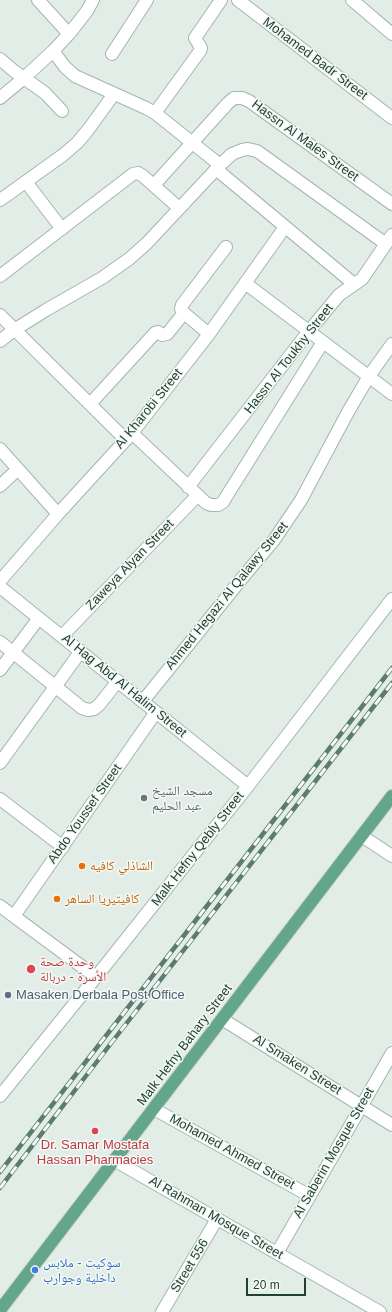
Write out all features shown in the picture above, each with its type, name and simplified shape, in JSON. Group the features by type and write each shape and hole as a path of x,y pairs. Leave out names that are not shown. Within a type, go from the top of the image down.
{"main road":[{"name":"Malk Hefny Bahary Street","path":"0,1310 392,796"}],"street":[{"path":"38,0 69,34"},
{"path":"0,98 53,51 69,34 87,11 93,0"},
{"path":"112,54 147,0"},
{"path":"155,114 200,51 201,48 195,38 221,0"},
{"name":"Mohamed Badr Street","path":"238,0 392,118"},
{"path":"352,0 392,34"},
{"path":"53,51 75,76 146,108 155,114 192,144 285,226 354,284"},
{"path":"0,59 45,93 62,111"},
{"path":"0,200 63,155 76,143 88,130 114,94"},
{"name":"Hassn Al Males Street","path":"154,186 228,103 234,98 242,98 249,101 392,204"},
{"path":"0,341 14,330 102,278 129,259 148,243 218,167 232,154 242,150 248,149 257,151 389,239"},
{"path":"0,276 133,174 138,173 143,176 180,208"},
{"path":"26,182 62,229"},
{"name":"Al Kharobi Street","path":"0,581 58,514 129,436 209,334 285,226"},
{"name":"Hassn Al Toukhy Street","path":"188,487 309,331 339,295 362,279 389,239"},
{"path":"209,334 184,313 182,305 226,247"},
{"path":"245,283 392,394"},
{"path":"90,404 155,333 158,332 162,335 167,334 184,313"},
{"path":"0,315 90,404 206,503 211,505 218,505 223,502 323,342"},
{"name":"Ahmed Hegazi Al Qalawy Street","path":"143,701 274,540 301,500 369,376 392,344"},
{"path":"0,449 58,514"},
{"path":"0,486 18,469"},
{"name":"Zaweya Alyan Street","path":"62,636 198,495"},
{"name":"Al Hag Abd Al Halim Street","path":"0,587 248,786"},
{"name":"Malk Hefny Qebly Street","path":"0,1096 248,786 392,599"},
{"path":"0,670 39,618"},
{"path":"0,642 82,708 88,710 94,709 99,705 118,681"},
{"path":"0,763 54,686 81,651"},
{"name":"Abdo Youssef Street","path":"14,916 156,712"},
{"path":"0,799 63,847"},
{"path":"362,836 392,856"},
{"path":"0,906 96,977"},
{"name":"Al Smaken Street","path":"222,1019 392,1124"},
{"name":"Al Saberin Mosque Street","path":"276,1253 392,1054"},
{"name":"Mohamed Ahmed Street","path":"154,1109 310,1196"},
{"name":"Al Rahman Mosque Street","path":"114,1160 380,1312"},
{"name":"Street 556","path":"162,1312 217,1219"}],"railway":[{"path":"0,1172 392,668"},
{"path":"0,1188 392,683"}],"place":[{"name":"مسجد الشيخ عبد الحليم","path":"144,798"},
{"name":"الشاذلي كافيه","path":"82,866"},
{"name":"كافيتيريا الساهر","path":"57,899"},
{"name":"وحدة صحة الأسرة - دربالة","path":"31,969"},
{"name":"Masaken Derbala Post Office","path":"8,995"},
{"name":"Dr. Samar Mostafa Hassan Pharmacies","path":"95,1131"},
{"name":"سوكيت - ملابس داخلية وجوارب","path":"35,1270"}]}
